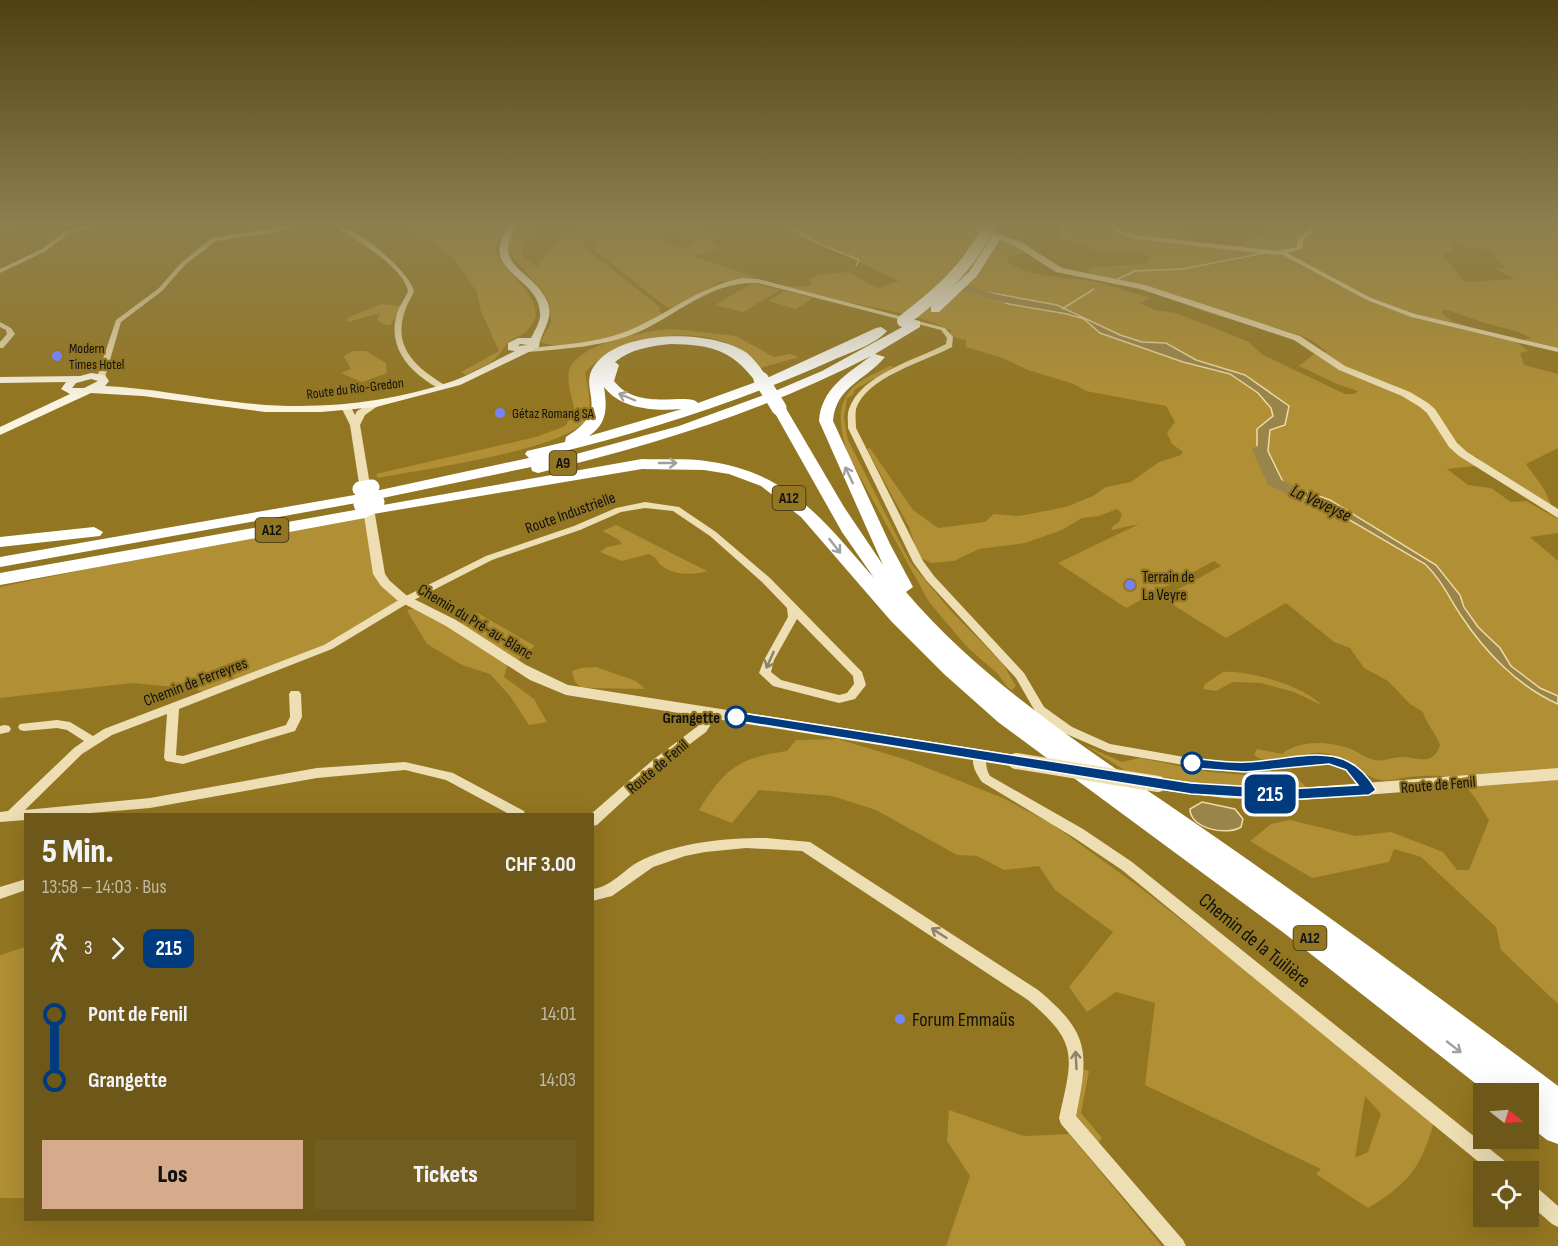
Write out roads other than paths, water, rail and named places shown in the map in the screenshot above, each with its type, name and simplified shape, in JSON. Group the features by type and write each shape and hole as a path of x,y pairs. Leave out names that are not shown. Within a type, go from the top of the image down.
{"highway":[{"path":"430,500 607,459 727,421 847,371 882,352 909,322 933,305 950,284"},
{"path":"0,542 368,500 514,458 644,426 909,322 933,305"},
{"name":"A9","path":"0,570 368,500 536,461 688,419 759,394 866,345 909,322"},
{"name":"A12","path":"909,322 838,390 828,403 826,417 831,435 926,636"},
{"name":"A12","path":"514,458 568,441 592,427 600,411 597,379 599,370 613,356 634,347 675,340 717,345 744,358 754,384"},
{"name":"A12","path":"754,384 692,403 655,404 634,400 618,393 610,387 607,376 612,364 632,352 660,345 690,345 729,354 741,364 775,410 854,549 967,684 1013,722 1310,938 1500,1083"},
{"name":"A12","path":"0,581 106,560 368,500 430,500 631,465 683,463 733,471 767,483 795,502 926,636 1032,720 1359,954 1558,1105"},
{"name":"A9","path":"0,562 368,500"},
{"path":"0,554 151,525"},
{"path":"1539,1114 1558,1129"}],"main road":[{"path":"525,346 544,320 543,307 528,284"},
{"name":"Route du Rio-Gredon","path":"0,382 47,383 66,389 118,391 278,409 346,407 377,403 442,387 477,374 525,346 543,307"},
{"name":"Route du Rio-Gredon","path":"0,382 103,376 197,400"},
{"path":"0,431 87,391 103,376"},
{"path":"0,425 66,389 71,382 85,377"}],"street":[{"path":"103,376 121,318 165,284"},
{"path":"409,284 410,293 398,322 402,352 412,367 442,387"},
{"path":"525,346 553,348 588,344 629,333 720,284"},
{"path":"771,284 944,329 951,338 949,345 881,378 863,392 852,411 852,428 918,562 944,595 1020,676 1040,710 1072,733 1108,748 1230,768 1330,759 1351,767 1369,790"},
{"path":"1128,284 1297,338 1342,368 1406,394 1424,405 1463,454 1558,514"},
{"path":"1340,284 1369,299 1413,316 1558,350"},
{"path":"0,324 11,331 0,346"},
{"path":"355,425 361,413 377,403"},
{"name":"Chemin du Pré-au-Blanc","path":"346,407 355,425 379,574 394,593 450,622 544,682 566,690 712,713"},
{"name":"Route Industrielle","path":"406,600 489,558 577,528 619,510 645,505 676,509 713,534 766,580 858,675 860,686 851,696 839,699 777,683 765,673 769,660 794,617 792,608"},
{"name":"Chemin de Ferreyres","path":"6,816 92,741 108,732 173,709 328,647 406,600"},
{"path":"173,709 170,758 183,760 291,728 296,717 295,694"},
{"name":"Route de Fenil","path":"594,819 658,762 702,729 712,713 1158,784 1226,792 1287,795 1558,774"},
{"path":"24,727 57,724 70,726 92,741"},
{"name":"Chemin de la Tuilière","path":"979,754 980,770 986,779 1078,833 1127,866 1491,1161"},
{"path":"39,813 150,803 317,773 405,766 449,776 517,813"},
{"path":"138,813 150,803"},
{"path":"6,816 24,814"},
{"path":"594,895 613,887 628,874 647,863 675,854 741,844 774,843 805,846 1033,995 1058,1015 1068,1028 1078,1062 1066,1118 1177,1246"},
{"path":"0,893 24,885"},
{"path":"1539,1201 1558,1218"}],"water":[{"path":"986,292 1057,305 1120,335 1142,342 1166,343 1196,360 1245,375 1289,406 1285,425 1270,430 1268,451 1284,484 1330,500 1436,565 1460,595 1464,607 1478,627 1500,648 1511,666 1540,688 1558,696 1558,704 1530,688 1492,655 1471,630 1441,583 1425,564 1324,505 1276,485 1257,453 1257,429 1273,416 1271,408 1258,393 1230,374 1183,362 1100,333 1084,319 1009,304 982,295"},
{"path":"1202,802 1235,809 1243,819 1241,827 1235,830 1219,831 1202,826 1196,822 1190,809"}],"waterway":[{"name":"La Veveyse","path":"951,284 1005,300"},
{"path":"1062,309 1094,289"},
{"name":"La Veveyse","path":"1259,449 1273,482 1297,493"}],"place":[{"name":"Modern Times Hotel","path":"57,356"},
{"name":"Gétaz Romang SA","path":"500,413"},
{"name":"Terrain de La Veyre","path":"1130,585"},
{"name":"Grangette","path":"736,717"},
{"name":"Forum Emmaüs","path":"900,1019"}]}
